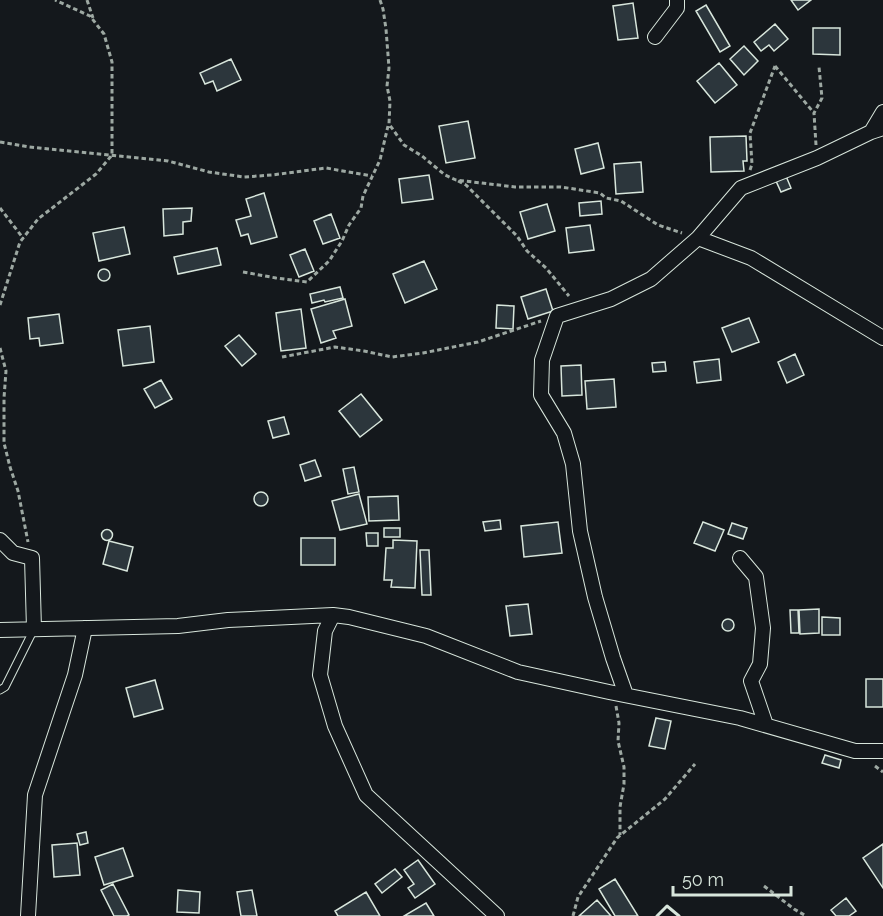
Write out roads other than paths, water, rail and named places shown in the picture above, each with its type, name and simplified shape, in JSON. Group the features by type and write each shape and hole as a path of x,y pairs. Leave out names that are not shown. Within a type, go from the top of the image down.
{"street":[{"path":"655,37 677,8 677,0"},
{"path":"625,695 592,586 580,531 573,464 564,433 541,395 542,360 557,316 611,299 651,279 698,238 741,188 817,158 877,130 883,112"},
{"path":"698,238 751,258 883,338"},
{"path":"0,540 14,553 32,558 34,629"},
{"path":"740,558 756,577 763,628 760,664 751,681 766,725"},
{"path":"333,615 325,631 320,675 335,726 366,795 497,916"},
{"path":"0,630 178,626 228,620 333,615 349,617 426,636 518,672 740,718 855,751 883,751"},
{"path":"27,916 35,795 75,675 85,628"}],"lane":[{"path":"0,690 5,687 34,629"}]}
